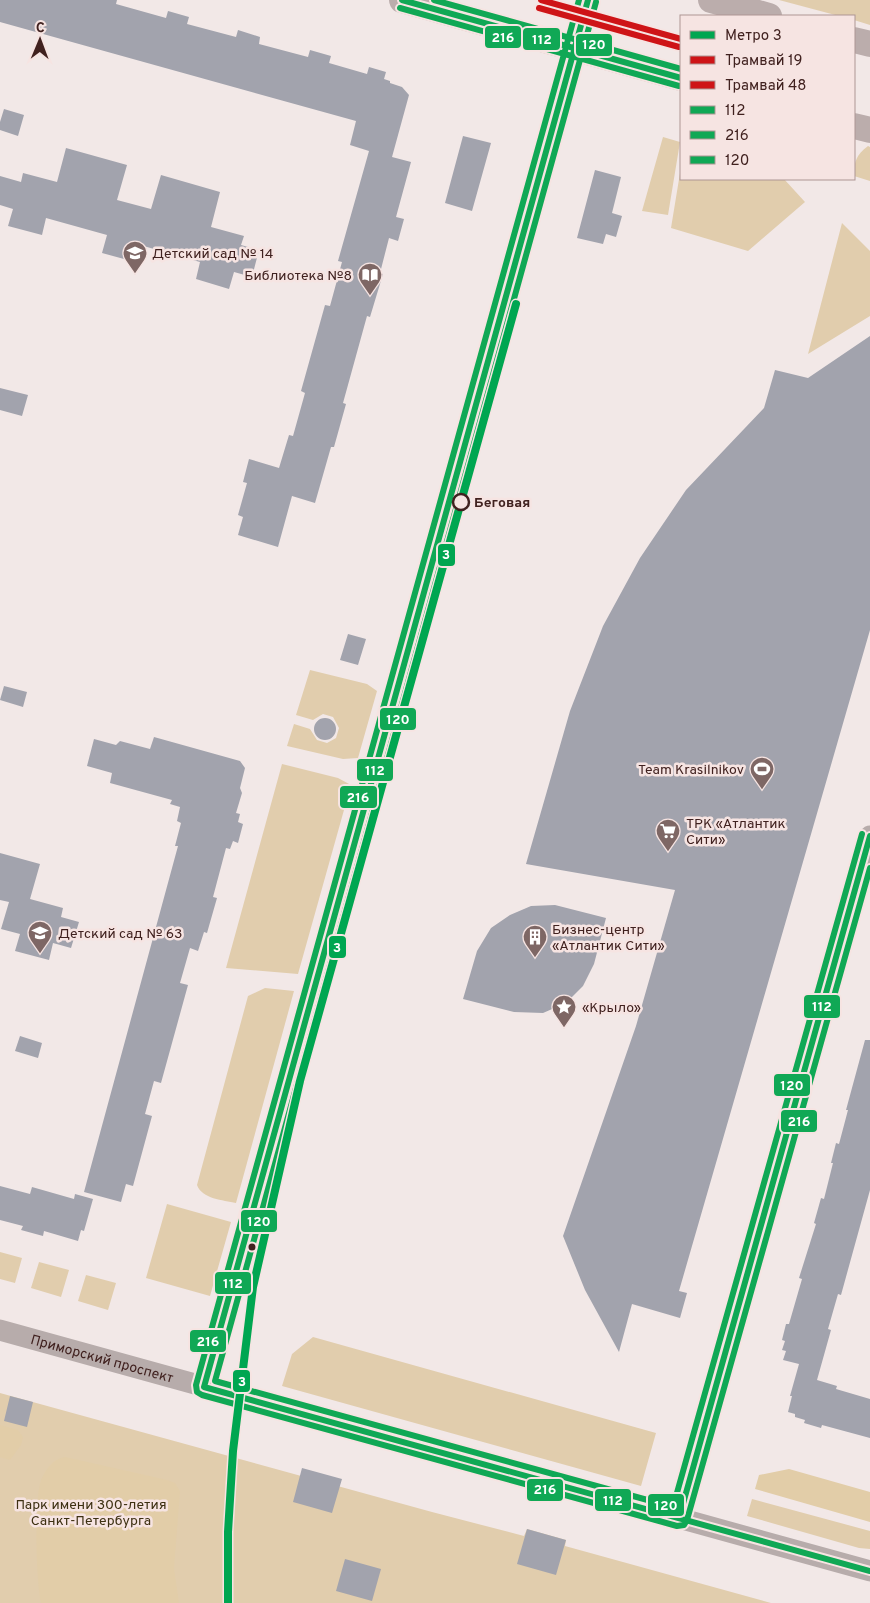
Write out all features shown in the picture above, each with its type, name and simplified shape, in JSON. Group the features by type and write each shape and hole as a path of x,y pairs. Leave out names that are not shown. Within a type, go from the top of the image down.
{"main road":[{"path":"402,0 680,78"},
{"path":"711,0 765,15"},
{"path":"855,40 870,44"},
{"path":"855,126 870,130"}],"street":[{"path":"204,1387 588,0"},
{"path":"679,1518 870,836"},
{"name":"Приморский проспект","path":"0,1330 870,1572"}],"green space":[{"path":"779,0 870,0 870,25 855,20 855,15 835,15"},
{"path":"663,137 680,142 668,215 642,211"},
{"path":"868,146 870,147 870,181 855,176 856,159"},
{"path":"680,173 680,180 785,180 805,202 748,251 671,228"},
{"path":"842,223 870,251 870,316 808,354"},
{"path":"310,670 367,684 377,691 358,758 343,759 287,746 294,724 310,729 317,740 327,743 336,738 339,728 333,717 323,714 313,720 296,715"},
{"path":"282,764 338,778 351,785 298,974 226,968"},
{"path":"265,988 294,991 236,1203 208,1196 197,1185 248,996"},
{"path":"167,1204 231,1222 210,1296 146,1278"},
{"path":"0,1252 22,1258 15,1283 0,1279"},
{"path":"39,1262 69,1270 61,1297 31,1288"},
{"path":"86,1275 116,1283 108,1310 78,1301"},
{"path":"313,1337 656,1433 641,1486 282,1386 292,1354"},
{"name":"Парк имени 300-летия Санкт-Петербурга","path":"0,1393 524,1536 527,1529 566,1540 565,1546 771,1603 0,1603"},
{"path":"0,1425 18,1430 23,1437 21,1445 10,1460 0,1457"},
{"path":"65,1457 175,1483 180,1491 174,1568 179,1603 41,1603 36,1541 39,1490 41,1480 48,1468 53,1462"},
{"path":"789,1469 870,1492 870,1522 755,1489 759,1475"},
{"path":"752,1499 870,1531 870,1549 859,1548 747,1516"}],"building":[{"path":"0,0 117,0 116,4 166,18 168,11 189,17 187,24 236,37 238,30 260,37 259,44 308,57 310,50 331,56 329,63 367,74 369,67 386,72 384,79 402,87 409,95 392,157 411,162 396,217 404,219 398,241 389,238 380,273 383,274 370,317 367,316 343,403 346,404 315,503 292,496 278,547 238,535 243,517 238,515 247,483 243,482 249,459 279,468 289,435 293,436 305,393 301,391 325,305 330,306 342,262 338,261 369,151 350,145 356,121 0,22"},
{"path":"4,109 24,115 18,136 0,130"},
{"path":"463,136 491,143 472,211 445,203"},
{"path":"66,148 127,165 117,200 151,209 161,175 220,192 211,227 244,236 241,245 259,250 252,277 234,272 229,289 196,279 200,262 140,245 135,262 102,253 107,235 46,218 42,235 8,226 13,209 0,205 0,176 21,182 23,173 57,182"},
{"path":"595,170 621,177 612,213 622,216 616,237 606,234 603,244 577,238"},
{"name":"ТРК «Атлантик Сити»","path":"870,336 870,630 679,1291 687,1293 680,1318 632,1304 619,1352 585,1290 563,1236 636,1026 675,890 526,864 570,711 603,626 640,558 686,490 764,408 775,370 808,378"},
{"path":"0,388 28,395 22,416 0,410"},
{"path":"348,634 366,639 358,665 340,660"},
{"path":"4,686 27,692 23,707 0,700"},
{"path":"325,718 333,721 336,729 333,737 325,740 317,737 314,729 317,721"},
{"path":"154,737 240,761 245,768 240,788 242,793 236,813 240,814 238,822 243,824 238,843 233,841 230,849 226,848 213,897 217,898 207,933 204,932 198,951 190,948 180,983 188,985 161,1083 154,1081 145,1114 152,1116 133,1186 126,1184 121,1202 84,1192 178,846 175,846 181,823 177,821 180,807 170,804 172,800 110,783 112,773 87,766 94,739 116,745 120,741 150,749"},
{"path":"0,853 40,864 30,899 63,908 61,917 79,922 71,948 53,943 49,960 15,951 20,934 1,929 9,902 0,900"},
{"name":"Бизнес-центр «Атлантик Сити»","path":"555,905 606,918 594,964 583,986 566,1003 543,1013 514,1012 463,999 477,951 491,928 510,915 531,906"},
{"path":"20,1036 42,1043 38,1058 15,1051"},
{"path":"865,1040 870,1040 870,1190 841,1295 838,1294 828,1329 831,1330 817,1380 837,1386 836,1389 870,1399 870,1438 822,1425 821,1428 804,1423 805,1420 795,1417 795,1414 788,1412 792,1396 790,1396 799,1364 783,1360 786,1351 782,1350 785,1341 782,1340 786,1324 789,1324 802,1279 799,1278 816,1224 814,1223 821,1198 824,1199 836,1143 839,1144"},
{"path":"0,1186 30,1194 32,1187 74,1199 75,1194 93,1199 84,1231 81,1230 78,1241 44,1231 43,1236 21,1230 23,1226 0,1220"},
{"path":"10,1396 33,1402 27,1427 4,1421"},
{"path":"302,1468 342,1479 332,1513 293,1502"},
{"path":"527,1529 566,1540 556,1575 517,1564"},
{"path":"345,1559 381,1569 372,1601 336,1591"}],"metro line":[{"name":"3","path":"228,1603 228,1532 233,1451 253,1287 300,1081 516,304"}],"tram line":[{"name":"19","path":"541,0 680,39"},
{"name":"48","path":"539,8 679,47"}],"transit line":[{"name":"112","path":"402,0 680,78"},
{"name":"120","path":"434,0 680,69"},
{"name":"216","path":"579,0 196,1385 197,1392 202,1395 677,1526 684,1525 687,1520 870,868"},
{"name":"112","path":"588,0 204,1387 870,1571"},
{"name":"120","path":"596,2 215,1381 673,1507 862,834"},
{"name":"216","path":"400,8 679,86"},
{"name":"112","path":"679,1518 870,836"}],"place":[{"name":"Детский сад № 14","path":"135,274"},
{"name":"Библиотека №8","path":"370,296"},
{"name":"Беговая","path":"461,502"},
{"name":"Team Krasilnikov","path":"762,790"},
{"name":"ТРК «Атлантик Сити»","path":"668,852"},
{"name":"Детский сад № 63","path":"40,954"},
{"name":"Бизнес-центр «Атлантик Сити»","path":"535,958"},
{"name":"«Крыло»","path":"564,1028"}]}
